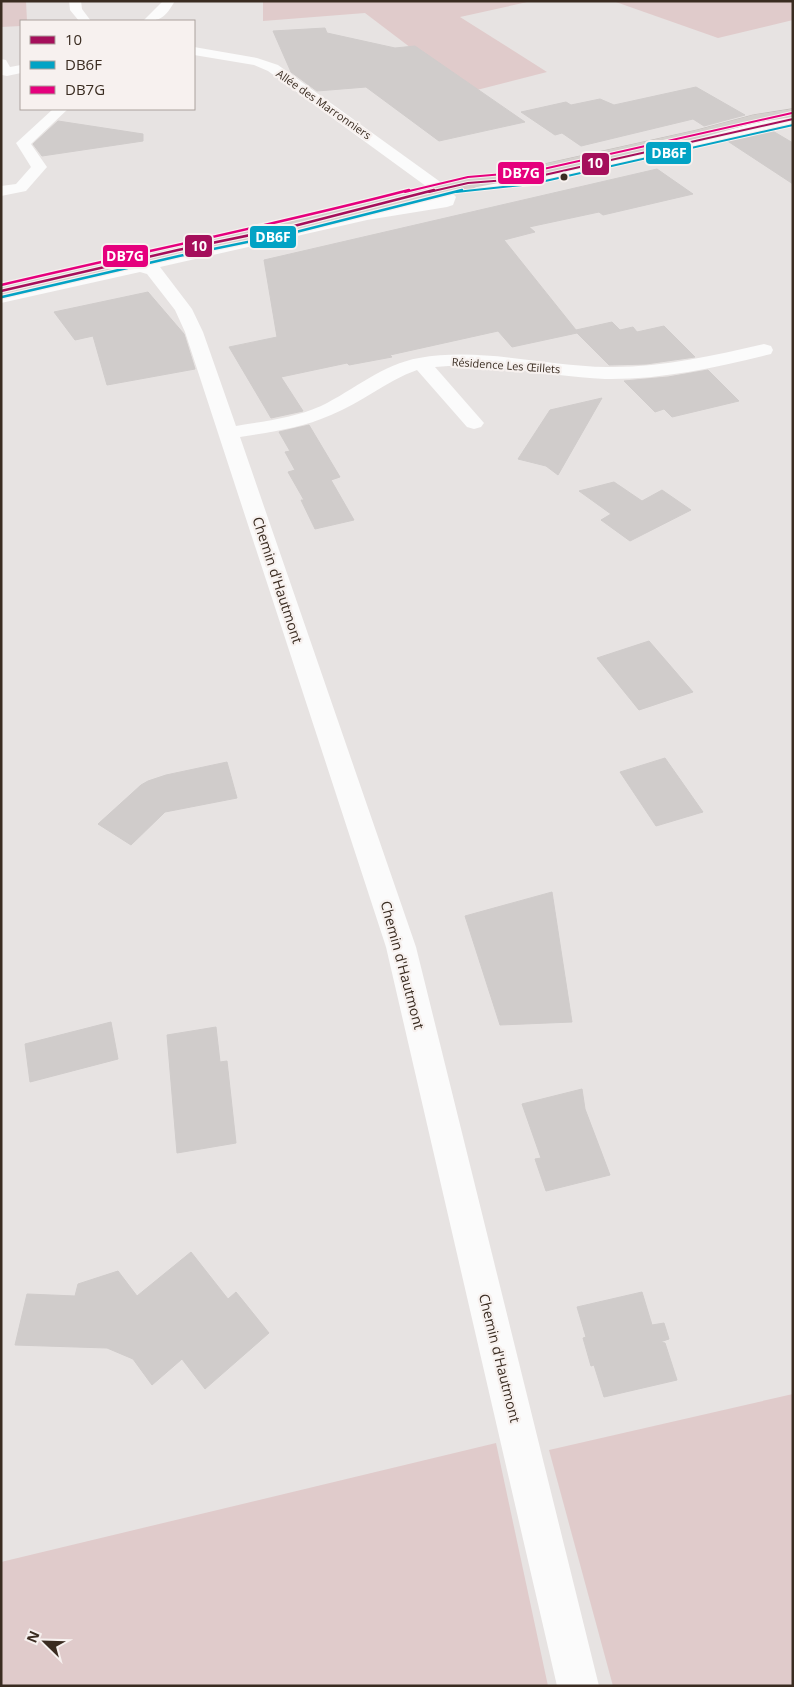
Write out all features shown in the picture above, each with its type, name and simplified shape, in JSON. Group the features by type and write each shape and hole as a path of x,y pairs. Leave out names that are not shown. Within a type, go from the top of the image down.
{"main road":[{"path":"470,190 544,169 700,134 753,119 793,113"},
{"path":"1,304 153,264 444,195 793,124"},
{"path":"1,291 116,264"}],"street":[{"path":"75,1 76,10 84,20"},
{"path":"149,20 163,10 169,1"},
{"name":"Allée des Marronniers","path":"195,51 257,62 273,68 350,122 444,195"},
{"path":"20,59 1,62 7,72 20,69"},
{"path":"1,192 21,188 39,167 23,143 60,110"},
{"path":"470,190 793,119"},
{"path":"116,264 153,264"},
{"path":"1,298 153,264"},
{"name":"Chemin d'Hautmont","path":"153,264 183,309 194,332 230,433 401,947 578,1686"},
{"name":"Résidence Les Œillets","path":"230,433 288,422 323,412 358,395 376,382 399,370 421,363 445,360 478,360 606,373 643,372 685,368 764,350"},
{"path":"421,363 474,423"}],"shaded area":[{"path":"1,1 26,1 27,20 20,20 20,26 1,27"},
{"path":"263,1 532,1 460,17 547,72 469,92 365,13 263,21"},
{"path":"613,1 793,1 793,20 718,38"},
{"path":"793,1394 793,1686 613,1686 549,1450"},
{"path":"496,1443 548,1686 1,1686 1,1562"}],"building":[{"path":"325,28 327,33 395,48 415,46 525,122 439,141 366,87 317,91 291,72 273,31"},
{"path":"696,87 745,115 704,126 693,119 581,146 562,133 555,135 521,112 566,102 571,105 600,99 614,105"},
{"path":"58,121 143,134 143,141 42,156 33,144"},
{"path":"771,130 793,143 793,184 726,140"},
{"path":"657,169 693,194 603,215 599,212 529,227 535,232 504,240 576,330 612,322 620,330 633,327 637,332 664,326 695,357 646,364 609,365 577,333 512,347 498,331 390,355 392,357 349,365 347,363 281,377 303,411 271,418 229,347 277,337 264,260"},
{"path":"148,292 184,334 195,369 107,385 93,336 75,340 54,312"},
{"path":"708,370 739,401 672,417 664,409 655,412 624,381 668,377"},
{"path":"602,398 558,475 546,466 518,459 550,410"},
{"path":"309,425 340,477 331,480 354,520 315,529 301,500 304,500 288,472 295,470 285,452 290,451 279,432"},
{"path":"614,482 642,501 662,490 691,510 630,541 601,520 611,514 579,491"},
{"path":"649,641 693,692 639,710 597,658"},
{"path":"665,758 703,812 656,826 620,772"},
{"path":"227,762 237,798 165,812 131,845 98,824 141,785 148,781 166,775"},
{"path":"552,892 572,1022 500,1025 465,916"},
{"path":"111,1022 118,1059 30,1082 25,1044"},
{"path":"216,1027 220,1062 227,1061 236,1143 177,1153 167,1035"},
{"path":"582,1089 585,1109 610,1175 546,1191 535,1159 541,1158 522,1104"},
{"path":"191,1252 228,1299 236,1292 269,1333 205,1389 182,1359 152,1385 133,1359 107,1348 15,1345 27,1294 75,1296 78,1284 118,1271 137,1296"},
{"path":"642,1292 652,1325 664,1323 669,1339 660,1342 665,1343 677,1380 604,1397 594,1365 591,1366 583,1338 586,1337 577,1307"}],"transit line":[{"name":"DB7G","path":"1,285 177,244 293,220 439,183 468,177 530,172 792,113"},
{"name":"10","path":"1,291 178,250 294,226 440,189 468,183 531,178 793,119"},
{"name":"DB6F","path":"2,297 179,256 296,232 441,195 469,189 532,184 793,125"}]}
